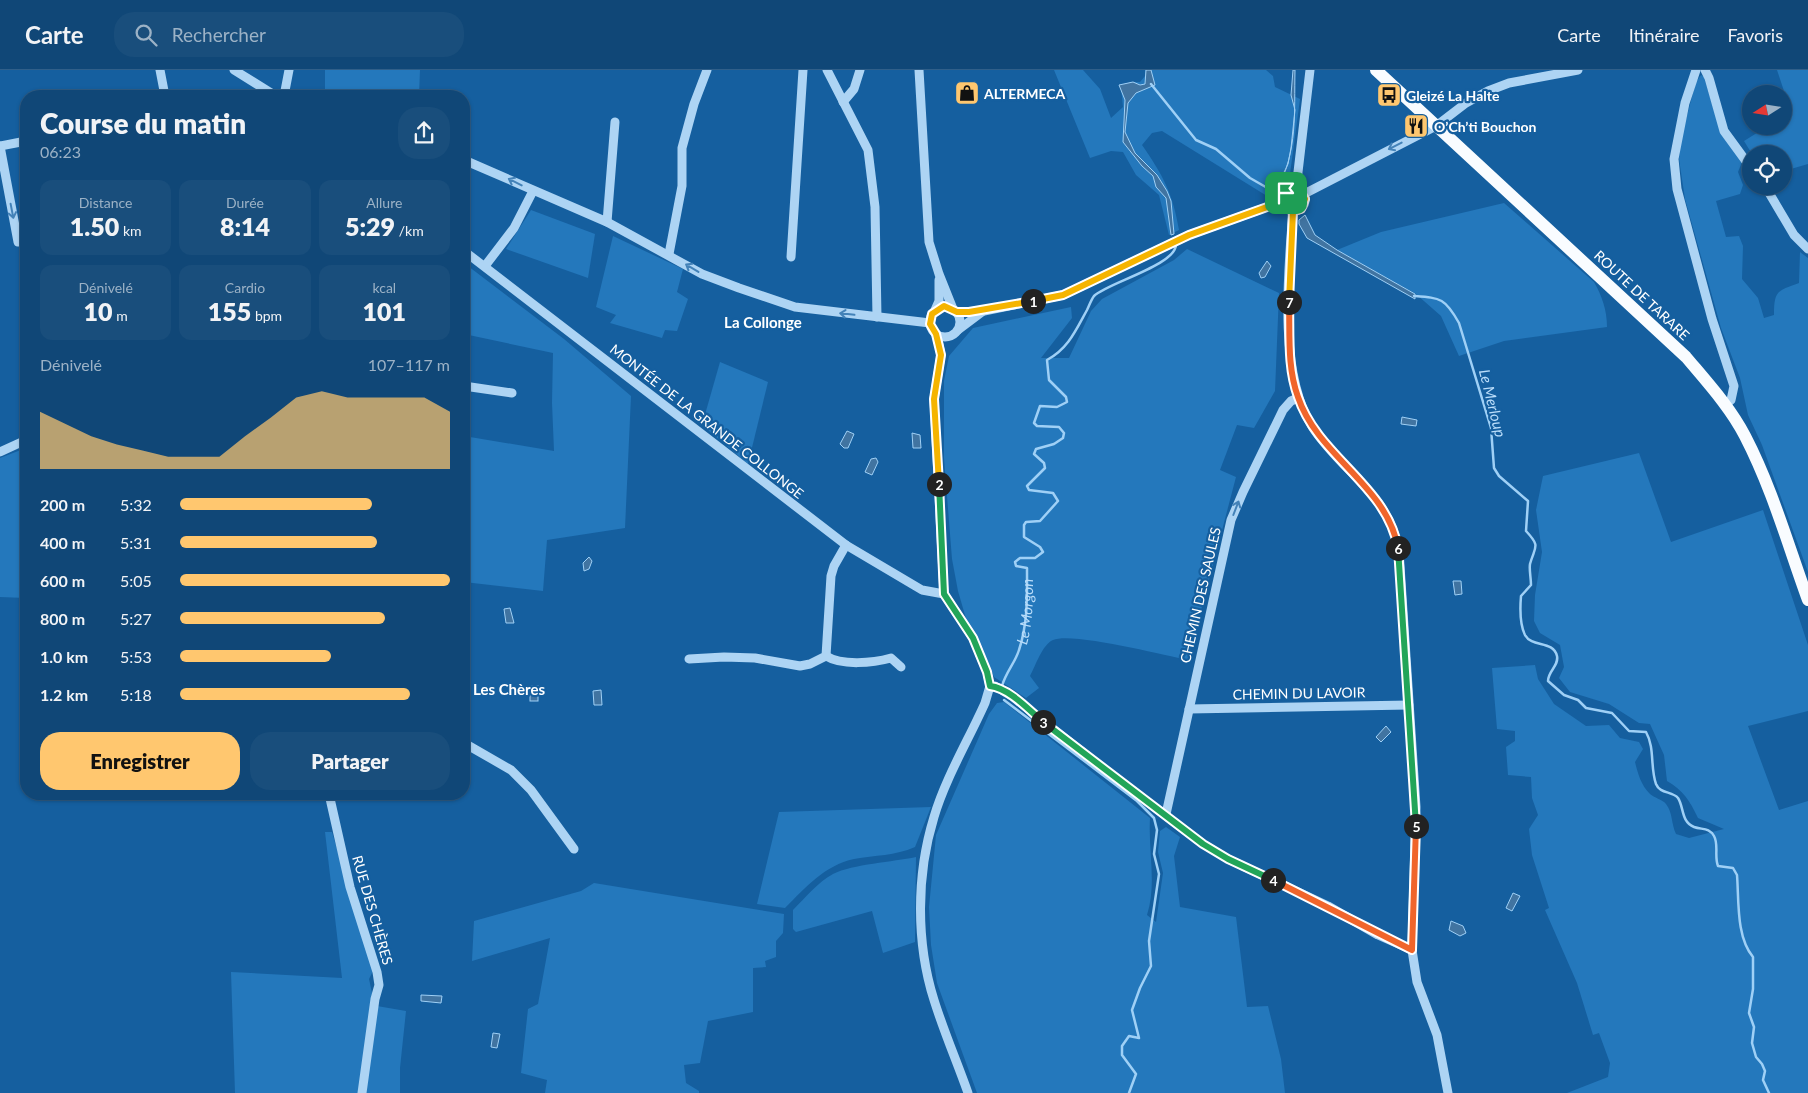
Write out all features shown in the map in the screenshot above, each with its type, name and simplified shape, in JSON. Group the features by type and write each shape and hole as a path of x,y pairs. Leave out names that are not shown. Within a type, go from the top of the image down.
{"main road":[{"name":"ROUTE DE TARARE","path":"1376,70 1686,357 1725,405 1744,434 1759,465 1808,600"}],"street":[{"path":"160,70 164,90"},
{"path":"234,70 266,90"},
{"path":"285,90 289,70"},
{"path":"669,254 682,186 682,148 694,104 707,70"},
{"path":"791,257 803,70"},
{"path":"827,70 868,150 875,207 877,317"},
{"path":"843,102 854,89 860,70"},
{"path":"919,70 929,242 939,274 961,321 941,355"},
{"path":"1310,70 1300,192 1304,206 1298,211 1293,211 1288,209 1284,201 1286,193 1300,192 1436,126 1466,103 1488,91 1509,84 1578,70"},
{"path":"1696,70 1685,103 1674,159 1677,189 1712,319 1734,386 1731,400 1725,405"},
{"path":"1705,70 1724,131 1742,156"},
{"path":"607,222 615,122"},
{"path":"20,142 0,146 18,242 20,242"},
{"path":"470,163 607,222 669,254 702,274 795,307 930,323"},
{"path":"485,266 514,228 533,191"},
{"path":"1770,195 1794,235 1808,249"},
{"path":"935,310 944,306 955,310 984,311 1063,295 1105,277 1189,235 1284,201"},
{"path":"1293,211 1289,282 1290,350 1292,376 1298,398 1314,429 1333,454 1373,496 1392,523 1399,551 1416,807 1412,950 1417,982 1437,1035 1448,1093"},
{"name":"MONTÉE DE LA GRANDE COLLONGE","path":"470,255 846,546 922,590 944,594"},
{"path":"939,274 939,301 930,323 936,334 941,355 934,399 944,594 973,638 987,672 990,686 986,703 934,816 926,850 920,912 928,976 934,1000 968,1093"},
{"path":"936,334 944,337 954,334 984,311"},
{"path":"470,387 512,393"},
{"name":"CHEMIN DES SAULES","path":"1166,814 1231,520 1242,492 1283,410 1291,401 1298,398"},
{"path":"0,452 20,443"},
{"path":"826,656 831,576 834,566 846,546"},
{"path":"689,659 747,658 800,666 810,664 826,656"},
{"path":"826,656 834,660 876,661 891,658 901,667"},
{"path":"990,686 995,686 1012,697 1203,844 1228,859 1328,906 1378,935 1412,950"},
{"name":"CHEMIN DU LAVOIR","path":"1189,708 1409,705"},
{"path":"470,746 511,770 531,790 574,849"},
{"name":"RUE DES CHÈRES","path":"330,800 350,887 377,972 378,985 362,1093"}],"shaded area":[{"path":"325,70 420,70 419,90 325,89"},
{"path":"1054,70 1083,70 1100,89 1111,118 1123,107 1121,87 1130,82 1140,82 1145,76 1145,70 1266,70 1273,76 1275,87 1300,99 1290,174 1282,188 1267,196 1162,131 1152,133 1142,145 1166,185 1174,206 1179,230 1169,235 1159,195 1136,175 1123,152 1111,151 1090,158"},
{"path":"1146,70 1151,70 1155,85 1136,93 1128,103 1125,132 1135,153 1157,175 1167,191 1171,201 1174,234 1171,235 1166,198 1156,187 1153,176 1142,166 1123,142 1125,100 1119,85 1133,82 1140,85 1145,84"},
{"path":"1293,70 1295,70 1295,108 1291,95"},
{"path":"1777,70 1808,70 1808,164 1792,169 1792,145 1746,145 1744,141 1754,135 1792,135 1792,85 1782,85"},
{"path":"1701,75 1704,77 1721,134 1742,162 1738,172 1742,182 1740,194 1716,201 1726,237 1739,236 1743,246 1742,279 1758,298 1764,318 1774,315 1776,296 1781,290 1799,283 1800,252 1808,258 1808,572 1762,445 1748,415 1740,378 1721,328 1685,199 1679,159 1681,138 1696,82"},
{"path":"1294,116 1294,131 1290,155 1291,148"},
{"path":"1286,168 1277,190 1280,192 1276,195 1274,193"},
{"path":"1504,203 1594,282 1604,303 1607,327 1504,341 1459,356 1441,316 1416,294 1337,250 1381,232"},
{"path":"531,210 595,234 588,278 506,249"},
{"path":"1305,215 1315,235 1337,250 1415,294 1415,299 1307,238 1299,224 1299,220"},
{"path":"613,236 683,269 677,292 688,299 677,331 665,330 662,338 610,323 616,315 596,307"},
{"path":"1187,249 1279,293 1275,391 1254,428 1237,425 1220,470 1236,477 1188,660 1098,641 1063,638 1053,640 1042,651 1030,676 1039,688 1026,698 994,677 983,650 967,622 958,591 952,559 944,458 944,381 949,356 973,328 1071,307 1072,318 1041,358 1069,358 1091,311 1102,299 1174,260"},
{"path":"1267,261 1271,266 1265,277 1261,278 1259,273"},
{"path":"470,268 564,339 631,396 625,528 547,540 543,591 470,583 470,437 554,451 552,403 553,353 470,335"},
{"path":"720,362 768,382 748,464 702,425"},
{"path":"1402,417 1417,420 1416,426 1401,424"},
{"path":"847,431 854,434 848,448 844,448 840,444"},
{"path":"912,433 920,435 921,448 913,448"},
{"path":"20,450 20,598 0,597 0,458"},
{"path":"1639,453 1671,542 1763,510 1808,645 1808,711 1748,726 1779,810 1808,801 1808,1093 1567,1093 1608,1077 1610,1063 1599,1033 1593,1035 1577,983 1545,910 1549,908 1532,855 1529,829 1538,815 1532,798 1531,777 1508,775 1506,747 1515,741 1515,731 1497,729 1492,668 1535,665 1538,679 1554,704 1586,726 1609,725 1620,738 1639,742 1643,749 1635,762 1640,779 1650,794 1666,804 1670,811 1676,834 1689,838 1724,829 1698,818 1686,796 1667,781 1664,755 1650,724 1639,723 1609,704 1570,692 1559,678 1564,667 1560,645 1540,633 1534,621 1535,595 1542,552 1536,510 1543,476"},
{"path":"876,458 878,462 872,475 865,472 871,459"},
{"path":"589,557 592,561 589,569 584,571 583,563"},
{"path":"1453,581 1461,581 1462,594 1455,595"},
{"path":"510,608 514,623 506,623 504,609"},
{"path":"530,686 538,686 538,701 530,701"},
{"path":"601,690 602,705 594,705 593,691"},
{"path":"1004,702 1150,818 1152,879 1147,915 1156,922 1163,873 1158,852 1160,831 1166,827 1180,837 1174,856 1180,907 1236,917 1247,1007 1268,1006 1281,1059 1285,1093 977,1093 937,983 931,945 929,907 936,835 989,714 997,703"},
{"path":"1386,726 1391,732 1381,742 1376,737"},
{"path":"931,807 915,847 892,854 854,859 834,866 816,878 785,908 757,904 779,812"},
{"path":"325,832 332,832 373,971 369,979 372,993 359,1093 235,1093 231,972 342,978"},
{"path":"916,857 915,942 883,953 872,911 796,932 793,929 793,910 817,886 833,874 862,866"},
{"path":"594,883 784,914 783,933 776,941 776,957 765,961 766,967 753,968 753,1012 708,1021 700,1063 684,1065 686,1083 699,1091 699,1093 545,1093 547,1080 521,1073 528,1009 538,1004 550,938 472,961 474,921 581,891"},
{"path":"1513,893 1520,896 1512,911 1506,908"},
{"path":"1451,921 1463,926 1466,933 1460,936 1449,930"},
{"path":"421,995 442,996 441,1003 421,1001"},
{"path":"377,1006 406,1011 400,1068 400,1093 366,1093"},
{"path":"493,1033 500,1034 497,1048 491,1047"}],"waterway":[{"name":"Le Merloup","path":"1151,84 1196,140 1216,149 1250,178 1278,194"},
{"name":"Le Morgon","path":"1002,686 1019,650 1025,620 1027,568 1016,566 1015,562 1020,558 1035,558 1043,552 1040,547 1024,537 1024,525 1026,522 1040,521 1058,501 1053,493 1029,490 1027,486 1045,468 1044,463 1034,454 1036,449 1054,444 1063,438 1064,433 1059,427 1037,426 1034,423 1040,406 1057,407 1067,402 1066,397 1049,380 1047,360 1066,345 1094,296 1154,266 1173,252 1176,244"},
{"name":"Le Merloup","path":"1414,296 1441,301 1446,304 1459,323 1491,428 1494,468 1499,476 1528,501 1526,531 1534,540 1536,547 1530,564 1531,585 1521,596 1521,621 1523,631 1528,639 1555,651 1557,660 1548,677 1548,681 1564,695 1578,700 1586,708 1612,713 1629,731 1646,732 1651,744 1656,784 1663,791 1673,794 1678,798 1685,818 1690,825 1712,833 1716,843 1718,866 1733,868 1737,875 1741,929 1753,957 1753,989 1749,1013 1754,1027 1752,1043 1756,1057 1765,1071 1763,1080 1769,1093"},
{"name":"Le Morgon","path":"1004,700 1137,801 1154,818 1157,830 1154,854 1159,874 1149,941 1151,966 1132,1010 1139,1038 1129,1036 1122,1046 1122,1055 1136,1074 1129,1093"}],"place":[{"name":"ALTERMECA","path":"967,93"},
{"name":"Gleizé La Halte","path":"1389,95"},
{"name":"O’Ch’ti Bouchon","path":"1416,126"}],"district":[{"name":"La Collonge","path":"763,322"},
{"name":"Les Chères","path":"509,689"}],"route":[{"path":"1296,189 1304,194 1305,199 1304,206 1301,209 1293,211 1290,246 1290,350 1292,376 1298,398 1314,429 1333,454 1373,496 1387,514 1396,534 1399,551 1416,807 1412,950 1378,935 1328,906 1228,859 1203,844 1012,697 995,686 990,686 987,672 973,638 944,594 934,399 941,355 936,334 933,332 930,323 935,310 944,306 953,308 957,312 984,311 1063,295 1105,277 1189,235 1268,205 1284,201 1286,193 1296,189"}]}
